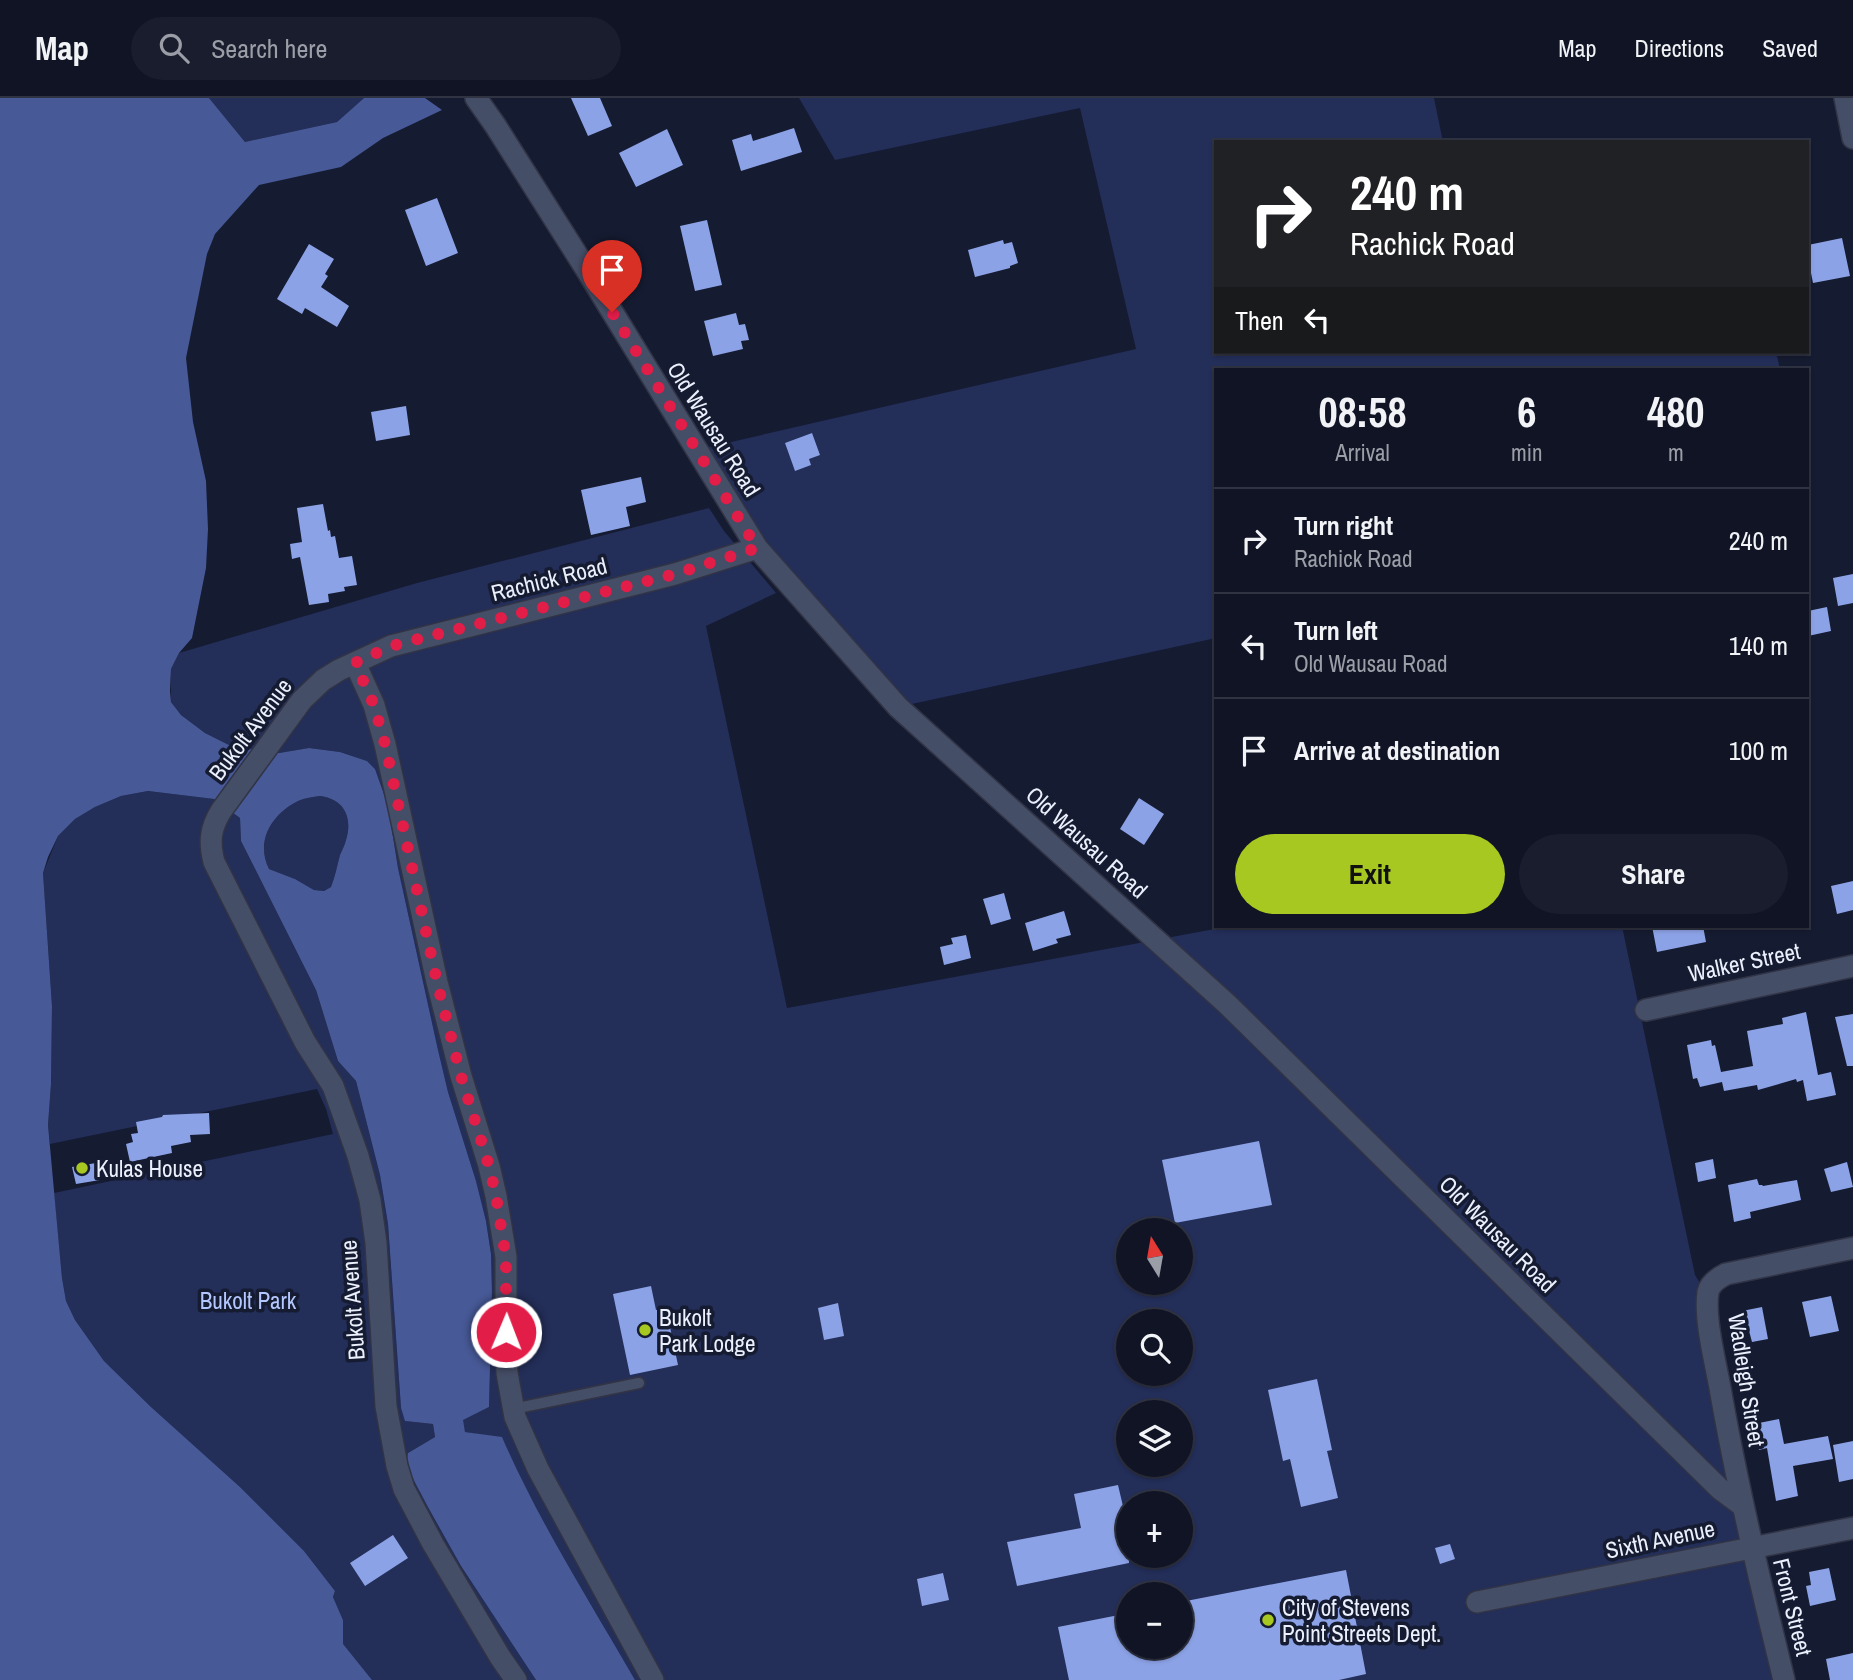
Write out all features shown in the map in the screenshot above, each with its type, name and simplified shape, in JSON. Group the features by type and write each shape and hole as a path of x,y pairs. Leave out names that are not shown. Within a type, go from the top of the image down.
{"street":[{"name":"Old Wausau Road","path":"476,98 572,247 757,548 898,707 1227,1004 1720,1489 1743,1506"},
{"path":"1845,98 1853,138"},
{"name":"Rachick Road","path":"355,663 391,646 675,574 757,548"},
{"path":"355,663 374,705 385,744 437,982 496,1196 506,1258 507,1373 513,1409 538,1469 653,1680"},
{"name":"Bukolt Avenue","path":"355,663 330,675 313,688 292,713 220,811 210,836 211,850 214,862 305,1042 333,1086 358,1156 370,1200 376,1242 386,1406 404,1489 433,1544 516,1680"},
{"name":"Walker Street","path":"1646,1010 1853,966"},
{"name":"Wadleigh Street","path":"1743,1506 1711,1336 1708,1292 1711,1284 1726,1274 1853,1248"},
{"path":"1743,1506 1751,1547"},
{"name":"Sixth Avenue","path":"1477,1602 1853,1528"},
{"name":"Front Street","path":"1751,1547 1784,1680"}],"lane":[{"path":"513,1409 639,1383"}],"green space":[{"path":"209,98 364,98 337,122 245,142"},
{"path":"799,98 1434,98 1443,140 1214,140 1214,354 1776,354 1780,368 1214,368 1214,638 898,707 765,543 696,450 1136,349 1080,108 835,160"},
{"path":"709,508 724,531 776,593 706,626 787,1008 1220,928 1622,928 1695,1275 1700,1283 1697,1296 1699,1323 1773,1680 635,1680 548,1530 502,1438 465,1432 462,1420 489,1407 491,1254 476,1181 448,1092 398,868 389,812 375,769 367,761 340,752 309,748 279,753 231,746 205,733 181,715 171,702 171,669 179,653 417,583"},
{"name":"Bukolt Park","path":"148,791 214,799 240,818 241,841 316,990 338,1061 356,1081 380,1175 388,1224 401,1408 406,1421 433,1424 435,1437 408,1453 429,1509 461,1566 536,1680 372,1680 342,1644 343,1620 333,1597 335,1591 304,1551 240,1487 104,1361 75,1320 66,1301 54,1193 333,1134 317,1089 50,1144 48,1125 52,1006 43,873 58,836 75,819 121,796"},
{"path":"320,796 341,805 348,824 346,842 331,887 324,891 314,890 269,869 264,848 268,829 281,813 298,801"}],"shaded area":[{"path":"0,98 209,98 245,142 337,122 364,98 425,98 442,110 383,138 341,167 259,185 215,234 207,254 186,358 193,422 206,481 206,568 192,638 179,653 171,669 171,702 181,715 205,733 231,746 279,753 309,748 340,752 367,761 375,769 389,812 398,868 448,1092 476,1181 491,1254 489,1407 463,1420 465,1432 502,1437 548,1530 635,1680 536,1680 461,1566 429,1509 409,1471 407,1460 408,1453 435,1437 433,1424 405,1421 401,1408 388,1224 380,1175 356,1081 338,1061 316,990 241,841 240,818 214,799 148,791 121,796 75,819 58,836 43,873 52,1006 48,1125 66,1301 75,1320 104,1361 240,1487 304,1551 335,1591 333,1597 343,1620 343,1644 372,1680 0,1680","holes":["306,798 328,798 345,810 348,832 331,887 324,891 314,890 269,869 264,848 268,829 281,813"]}],"building":[{"path":"571,98 600,98 612,126 588,136"},
{"path":"794,128 802,152 741,171 732,140 751,134 753,141"},
{"path":"667,129 683,165 636,187 619,153"},
{"path":"437,198 458,253 426,266 405,210"},
{"path":"707,220 722,285 695,291 680,226"},
{"path":"1842,238 1850,276 1813,283 1809,245"},
{"path":"1003,240 1004,244 1012,242 1018,263 1010,268 975,277 968,250"},
{"path":"309,244 334,259 321,287 349,306 337,327 305,308 302,314 277,299"},
{"path":"736,313 739,325 745,324 749,340 741,341 743,349 713,356 704,321"},
{"path":"406,406 410,435 376,441 371,412"},
{"path":"812,433 820,455 809,459 811,465 795,471 785,443"},
{"path":"641,477 646,502 626,507 630,526 591,535 581,490"},
{"path":"323,504 328,531 330,530 331,537 335,536 339,558 352,556 357,585 344,587 345,591 328,594 329,602 309,605 300,557 292,559 290,544 302,542 297,508"},
{"path":"1853,574 1853,603 1838,606 1833,578"},
{"path":"1827,607 1831,631 1809,636 1809,611"},
{"path":"1139,798 1164,814 1144,845 1120,829"},
{"path":"1853,881 1853,910 1837,914 1831,886"},
{"path":"1004,893 1011,919 991,925 983,899"},
{"path":"1064,911 1071,935 1056,939 1058,943 1033,951 1025,923"},
{"path":"1652,928 1703,928 1706,942 1657,952"},
{"path":"966,935 971,958 944,965 940,947 953,944 951,938"},
{"path":"1806,1012 1818,1075 1831,1072 1836,1095 1807,1101 1803,1080 1797,1082 1796,1079 1758,1090 1757,1085 1724,1091 1722,1082 1700,1087 1697,1078 1693,1079 1687,1045 1711,1040 1712,1046 1715,1045 1721,1072 1753,1066 1747,1031 1783,1024 1782,1018"},
{"path":"1853,1014 1853,1066 1847,1066 1835,1017"},
{"path":"209,1113 210,1134 190,1135 191,1142 171,1146 172,1153 130,1162 126,1144 133,1142 131,1134 138,1133 136,1122 163,1115"},
{"path":"1259,1141 1272,1205 1194,1219 1174,1218 1162,1160"},
{"path":"1713,1159 1716,1178 1698,1182 1695,1163"},
{"path":"1847,1162 1853,1187 1831,1192 1824,1169"},
{"name":"Kulas House","path":"96,1163 100,1180 76,1184 72,1167"},
{"path":"1757,1179 1759,1185 1763,1186 1797,1180 1801,1200 1750,1212 1751,1218 1734,1222 1728,1185"},
{"name":"Bukolt Park Lodge","path":"651,1286 656,1310 666,1308 678,1365 630,1375 613,1294"},
{"path":"1831,1296 1839,1331 1810,1337 1802,1302"},
{"path":"838,1303 844,1336 824,1340 818,1308"},
{"path":"1762,1307 1768,1339 1752,1342 1748,1327 1741,1328 1737,1312"},
{"path":"1317,1379 1332,1450 1327,1451 1338,1498 1301,1507 1290,1459 1283,1461 1268,1390"},
{"path":"1779,1419 1784,1444 1828,1436 1833,1459 1793,1466 1798,1496 1776,1501 1767,1448 1759,1450 1754,1424"},
{"path":"1853,1441 1853,1479 1839,1482 1833,1445"},
{"path":"1118,1485 1116,1566 1017,1586 1007,1542 1081,1528 1074,1494"},
{"path":"393,1535 408,1558 365,1586 350,1563"},
{"path":"1450,1544 1455,1559 1440,1564 1435,1548"},
{"path":"1829,1568 1836,1600 1810,1606 1806,1586 1811,1585 1809,1572"},
{"name":"City of Stevens Point Streets Dept.","path":"1346,1570 1366,1674 1339,1680 1069,1680 1058,1627 1116,1616 1116,1659 1193,1659 1193,1600"},
{"path":"943,1573 949,1600 922,1606 917,1579"},
{"path":"1853,1653 1853,1680 1830,1680 1826,1659"}],"place":[{"name":"Kulas House","path":"82,1168"},
{"name":"Bukolt Park Lodge","path":"645,1330"},
{"name":"City of Stevens Point Streets Dept.","path":"1268,1620"}],"route":[{"path":"506,1332 506,1258 496,1196 437,982 385,744 374,705 355,663 391,646 675,574 757,548 612,312"}]}
